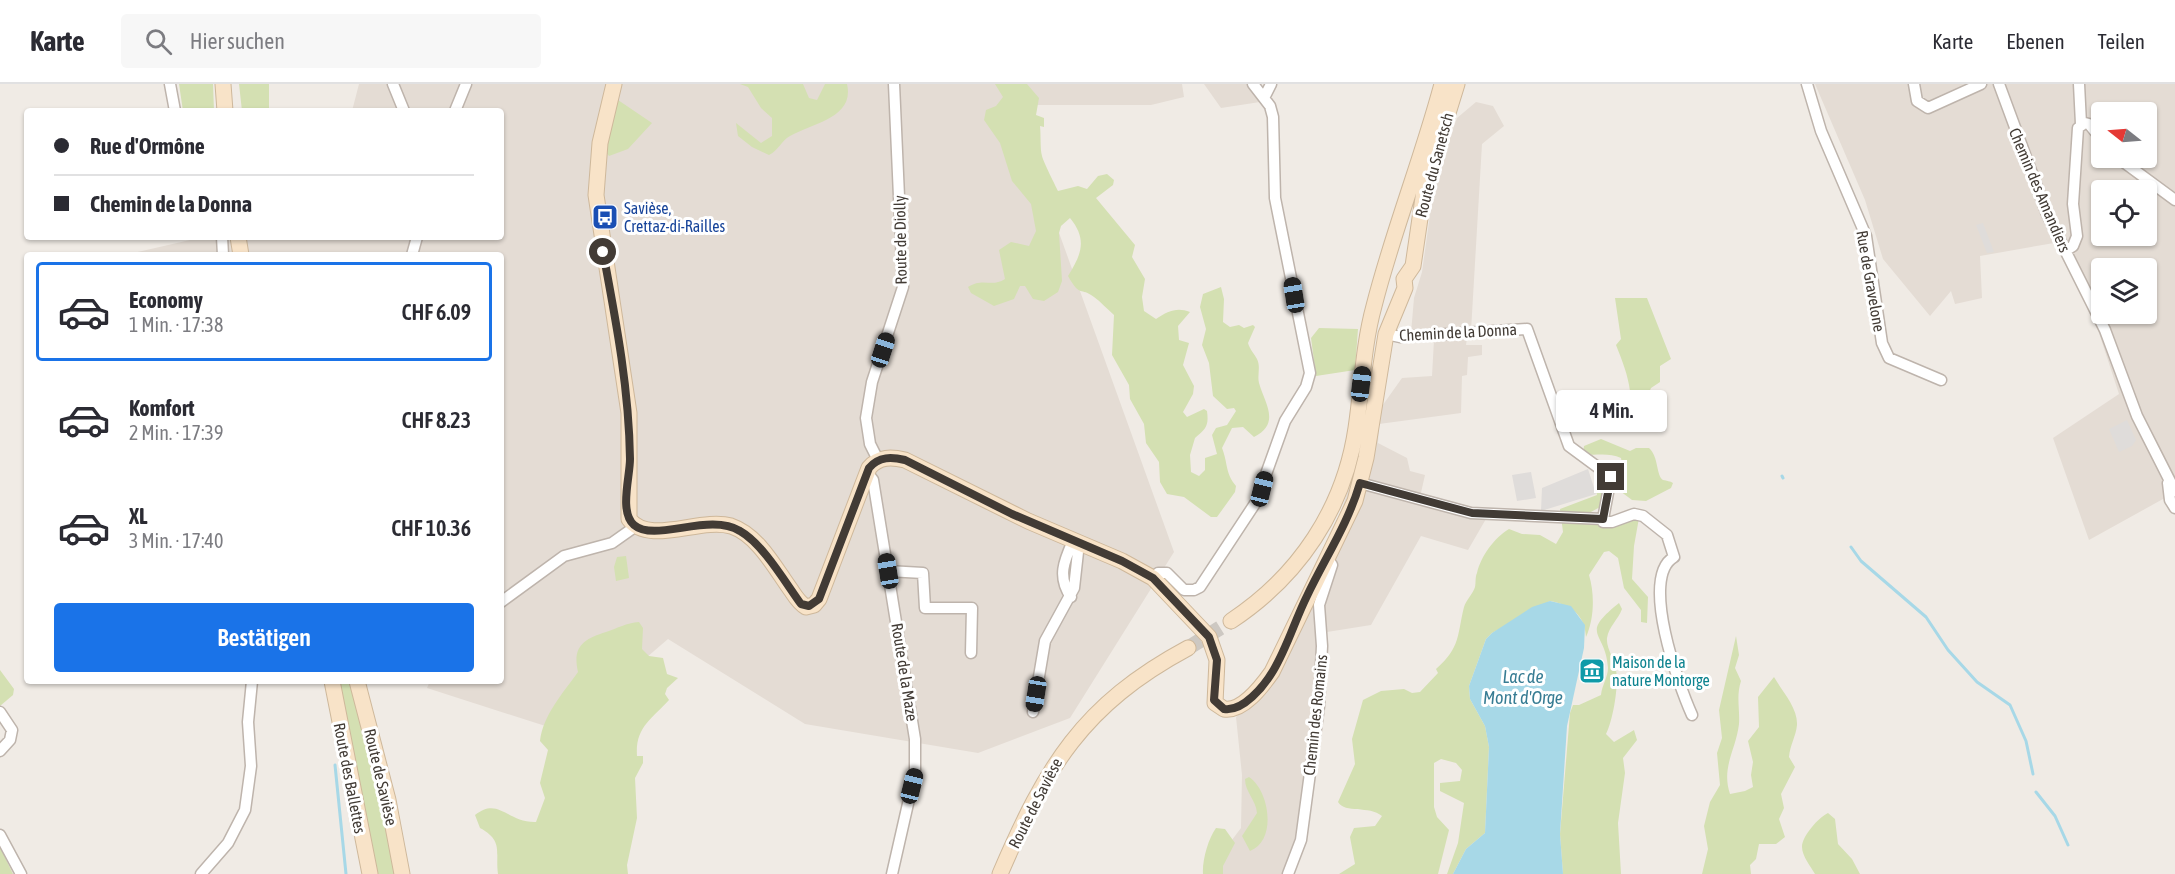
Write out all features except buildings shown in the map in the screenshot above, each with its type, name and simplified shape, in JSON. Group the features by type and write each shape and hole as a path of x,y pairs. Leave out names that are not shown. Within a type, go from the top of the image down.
{"street":[{"path":"170,84 174,108"},
{"path":"223,84 225,108"},
{"path":"393,84 403,108"},
{"path":"456,108 466,84"},
{"path":"614,84 600,143 596,195 628,402 630,465 627,507 629,519 636,526 653,531 708,524 735,528 754,542 801,604 809,606 819,599 873,466 895,458 918,465 1012,514 1122,561 1153,578 1158,573 1167,573 1184,590 1194,590 1200,587 1256,502 1285,421 1309,380 1310,364 1298,319 1275,198 1273,117 1264,98 1252,84"},
{"name":"Route de Diolly","path":"873,466 868,407 872,382 903,287 894,84"},
{"path":"1264,98 1271,84"},
{"path":"1231,621 1266,595 1299,561 1319,532 1340,491 1355,435 1370,323 1442,84"},
{"name":"Route du Sanetsch","path":"1153,578 1209,637 1217,660 1214,700 1220,708 1229,710 1252,696 1272,672 1350,514 1360,483 1386,334 1405,288 1404,279 1413,266 1424,191 1457,84"},
{"name":"Rue de Gravelone","path":"1807,84 1821,131 1866,236 1885,351 1889,358 1941,380"},
{"path":"1914,84 1917,101 1922,106 1934,106 1981,84"},
{"name":"Chemin des Amandiers","path":"1999,84 2026,163 2065,252 2105,330 2137,416 2175,491"},
{"path":"2065,252 2073,246 2077,236 2073,204 2076,134 2081,124 2079,84"},
{"path":"2081,124 2089,124 2091,126"},
{"path":"2132,168 2175,200"},
{"path":"1383,274 1404,279"},
{"name":"Chemin de la Donna","path":"1386,334 1400,337 1437,336 1527,329 1569,446 1611,477 1603,520"},
{"name":"Route de la Maze","path":"873,466 873,480 915,748 915,773 892,874"},
{"path":"2168,480 2170,500 2175,508"},
{"path":"1360,483 1472,513 1612,522 1639,514 1667,536 1674,557 1666,562 1661,573 1661,612 1677,682 1692,715"},
{"path":"504,600 564,556 612,543 636,526"},
{"path":"1033,712 1045,641 1071,597 1076,579 1076,542"},
{"name":"Chemin des Romains","path":"1288,874 1301,840 1318,705 1322,646 1319,605 1332,565 1327,558"},
{"path":"888,571 923,573 925,608 972,608 971,654"},
{"name":"Route de Savièse","path":"1000,874 1038,791 1068,744 1112,697 1188,648"},
{"path":"201,874 228,843 245,810 251,766 248,722 252,684"},
{"name":"Route des Ballettes","path":"333,684 370,874"},
{"name":"Route de Savièse","path":"358,684 388,800 402,874"},
{"path":"0,712 12,730 10,740 0,751"},
{"path":"0,835 21,874"}],"shaded area":[{"path":"359,84 1182,84 1184,97 1151,105 1028,105 1031,155 1174,552 1070,718 978,753 805,724 668,639 561,731 427,688 429,684 504,684 504,252 138,252 190,240 504,240 504,108 353,108"},
{"path":"1204,84 1247,84 1260,102 1221,108"},
{"path":"1815,84 2175,84 2175,508 2163,499 2089,540 2053,438 2119,394 2096,324 2157,324 2157,258 2091,258 2091,313 2054,243 1980,256 1982,298 1955,304 1951,291 1930,316 1883,259 1865,200"},
{"path":"1476,102 1493,106 1504,126 1482,144 1471,331 1468,331 1466,345 1482,345 1482,355 1468,357 1467,375 1462,376 1461,413 1379,424 1378,443 1407,458 1410,471 1425,475 1420,497 1490,512 1468,550 1421,536 1371,625 1327,632 1321,702 1290,874 1216,874 1216,861 1241,828 1242,775 1236,717 1287,661 1375,416 1402,378 1432,376 1434,340 1411,333 1414,298 1422,272 1435,179 1457,118"},
{"path":"1983,223 1994,252 1987,253 1976,225"},
{"path":"2127,420 2136,440 2132,446 2119,452 2109,429"},
{"path":"1588,469 1596,494 1541,511 1542,488"},
{"path":"1531,472 1536,498 1517,501 1512,475"}],"green space":[{"path":"179,84 213,84 214,108 183,108"},
{"path":"239,84 269,84 269,108 242,108"},
{"path":"740,84 803,84 809,98 817,100 825,84 847,84 848,95 845,105 838,112 790,136 769,155 752,147 738,136 736,123 761,143 772,136 772,118 761,108 748,87"},
{"path":"995,84 1027,84 1039,98 1036,115 1044,118 1044,127 1040,126 1041,153 1058,191 1078,186 1087,189 1098,176 1107,174 1114,180 1113,185 1096,198 1135,245 1132,257 1145,279 1142,297 1144,311 1156,319 1173,311 1190,312 1178,326 1179,340 1189,343 1183,365 1194,386 1193,394 1183,412 1187,417 1204,409 1207,411 1206,427 1195,438 1190,455 1191,472 1199,476 1205,470 1205,458 1217,454 1212,435 1216,428 1227,425 1236,411 1234,408 1227,409 1213,396 1209,363 1202,345 1206,329 1200,307 1203,294 1221,287 1224,299 1223,322 1230,327 1239,325 1244,328 1253,325 1255,327 1248,343 1258,362 1259,383 1269,419 1262,432 1254,437 1243,427 1232,428 1222,448 1228,472 1236,486 1235,492 1217,517 1211,517 1184,497 1167,494 1160,482 1159,462 1146,443 1144,424 1130,399 1129,385 1112,355 1114,315 1094,297 1078,290 1068,276 1081,247 1079,233 1070,218 1061,226 1059,233 1062,281 1058,292 1044,301 1033,299 1025,286 1020,286 1014,299 994,306 971,293 968,287 974,284 996,283 1005,279 999,250 1011,242 1029,246 1036,231 1031,204 1012,181 1000,143 984,120 986,110 996,106 1003,97"},
{"path":"618,100 652,123 628,149 609,156 605,151"},
{"path":"1615,298 1647,298 1671,359 1660,366 1660,382 1651,388 1648,395 1639,397 1633,414 1628,379 1616,345 1621,339"},
{"path":"1319,328 1358,329 1355,370 1316,376 1311,338"},
{"path":"1601,439 1630,451 1636,448 1649,448 1661,478 1673,483 1671,488 1646,501 1632,500 1612,485 1602,506 1589,513 1587,518 1639,518 1632,579 1648,597 1647,623 1641,622 1641,610 1624,588 1618,558 1609,551 1604,552 1589,575 1593,607 1586,637 1583,623 1576,612 1550,601 1492,633 1486,639 1469,686 1470,699 1485,726 1489,747 1485,833 1466,849 1453,874 1447,874 1458,843 1464,803 1440,791 1440,783 1460,781 1462,770 1456,763 1441,759 1434,763 1434,807 1437,817 1449,830 1438,874 1339,874 1355,864 1350,837 1354,828 1375,826 1382,816 1371,811 1346,808 1338,802 1355,764 1352,739 1363,700 1381,691 1404,689 1412,693 1420,692 1438,673 1436,669 1450,654 1457,640 1464,607 1474,590 1476,575 1482,560 1498,537 1509,529 1522,534 1540,535 1556,544 1563,532 1560,509 1597,495 1594,482 1603,476 1616,481 1623,471 1621,458 1583,454 1584,446"},
{"path":"626,556 629,578 616,581 614,567 617,557"},
{"path":"1619,603 1622,609 1607,638 1615,666 1617,684 1613,712 1606,734 1614,742 1634,730 1637,740 1623,758 1625,773 1618,823 1621,874 1563,874 1560,834 1570,713 1573,705 1579,705 1601,695 1608,668 1597,628"},
{"path":"639,622 643,628 642,649 649,656 663,658 667,674 678,678 667,688 665,694 669,700 646,724 639,738 637,756 643,756 643,763 635,778 637,818 627,865 628,874 498,874 495,842 488,833 480,828 475,815 491,808 518,819 536,822 545,798 540,783 548,750 540,741 542,731 554,705 578,672 578,650 592,638"},
{"path":"1736,636 1739,655 1735,668 1741,681 1738,697 1739,724 1727,775 1730,794 1753,787 1751,775 1753,762 1748,741 1759,727 1758,697 1774,677 1792,706 1797,719 1789,757 1795,767 1781,794 1784,808 1779,819 1785,837 1776,844 1759,844 1756,859 1750,865 1751,874 1702,874 1708,849 1704,826 1710,802 1720,785 1717,753 1722,738 1719,710"},
{"path":"0,670 14,689 13,695 0,706"},
{"path":"339,684 353,684 397,874 374,874"},
{"path":"1249,777 1262,793 1267,816 1264,837 1259,846 1250,851 1242,836 1257,813 1245,784 1245,779"},
{"path":"1828,813 1835,819 1838,844 1852,859 1860,874 1815,874 1805,858 1802,847 1808,832"},
{"path":"1216,828 1225,829 1235,843 1223,866 1223,874 1203,874 1206,850"},
{"path":"0,847 13,874 0,874"}],"water":[{"name":"Lac de Mont d'Orge","path":"1550,601 1571,606 1585,625 1584,648 1567,726 1560,834 1563,874 1453,874 1466,849 1485,833 1489,747 1485,726 1470,699 1469,686 1486,639 1532,607"}],"waterway":[{"path":"1851,547 1861,561 1926,617 1948,650 1977,682 2010,705 2026,741 2033,774"},
{"path":"335,765 346,874"},
{"path":"2036,792 2055,816 2068,845"}],"tunnel":[{"path":"1188,648 1231,621"}],"place":[{"name":"Savièse, Crettaz-di-Railles","path":"605,217"},
{"name":"Maison de la nature Montorge","path":"1592,671"}],"route":[{"path":"603,252 623,358 628,402 630,465 627,507 629,519 640,529 653,531 708,524 735,528 754,542 801,604 814,605 819,599 869,468 878,460 887,458 905,460 952,481 1012,514 1122,561 1153,578 1209,637 1217,660 1214,700 1216,705 1224,709 1234,709 1250,698 1272,672 1308,594 1350,514 1360,483 1472,513 1603,519 1611,477"}]}
